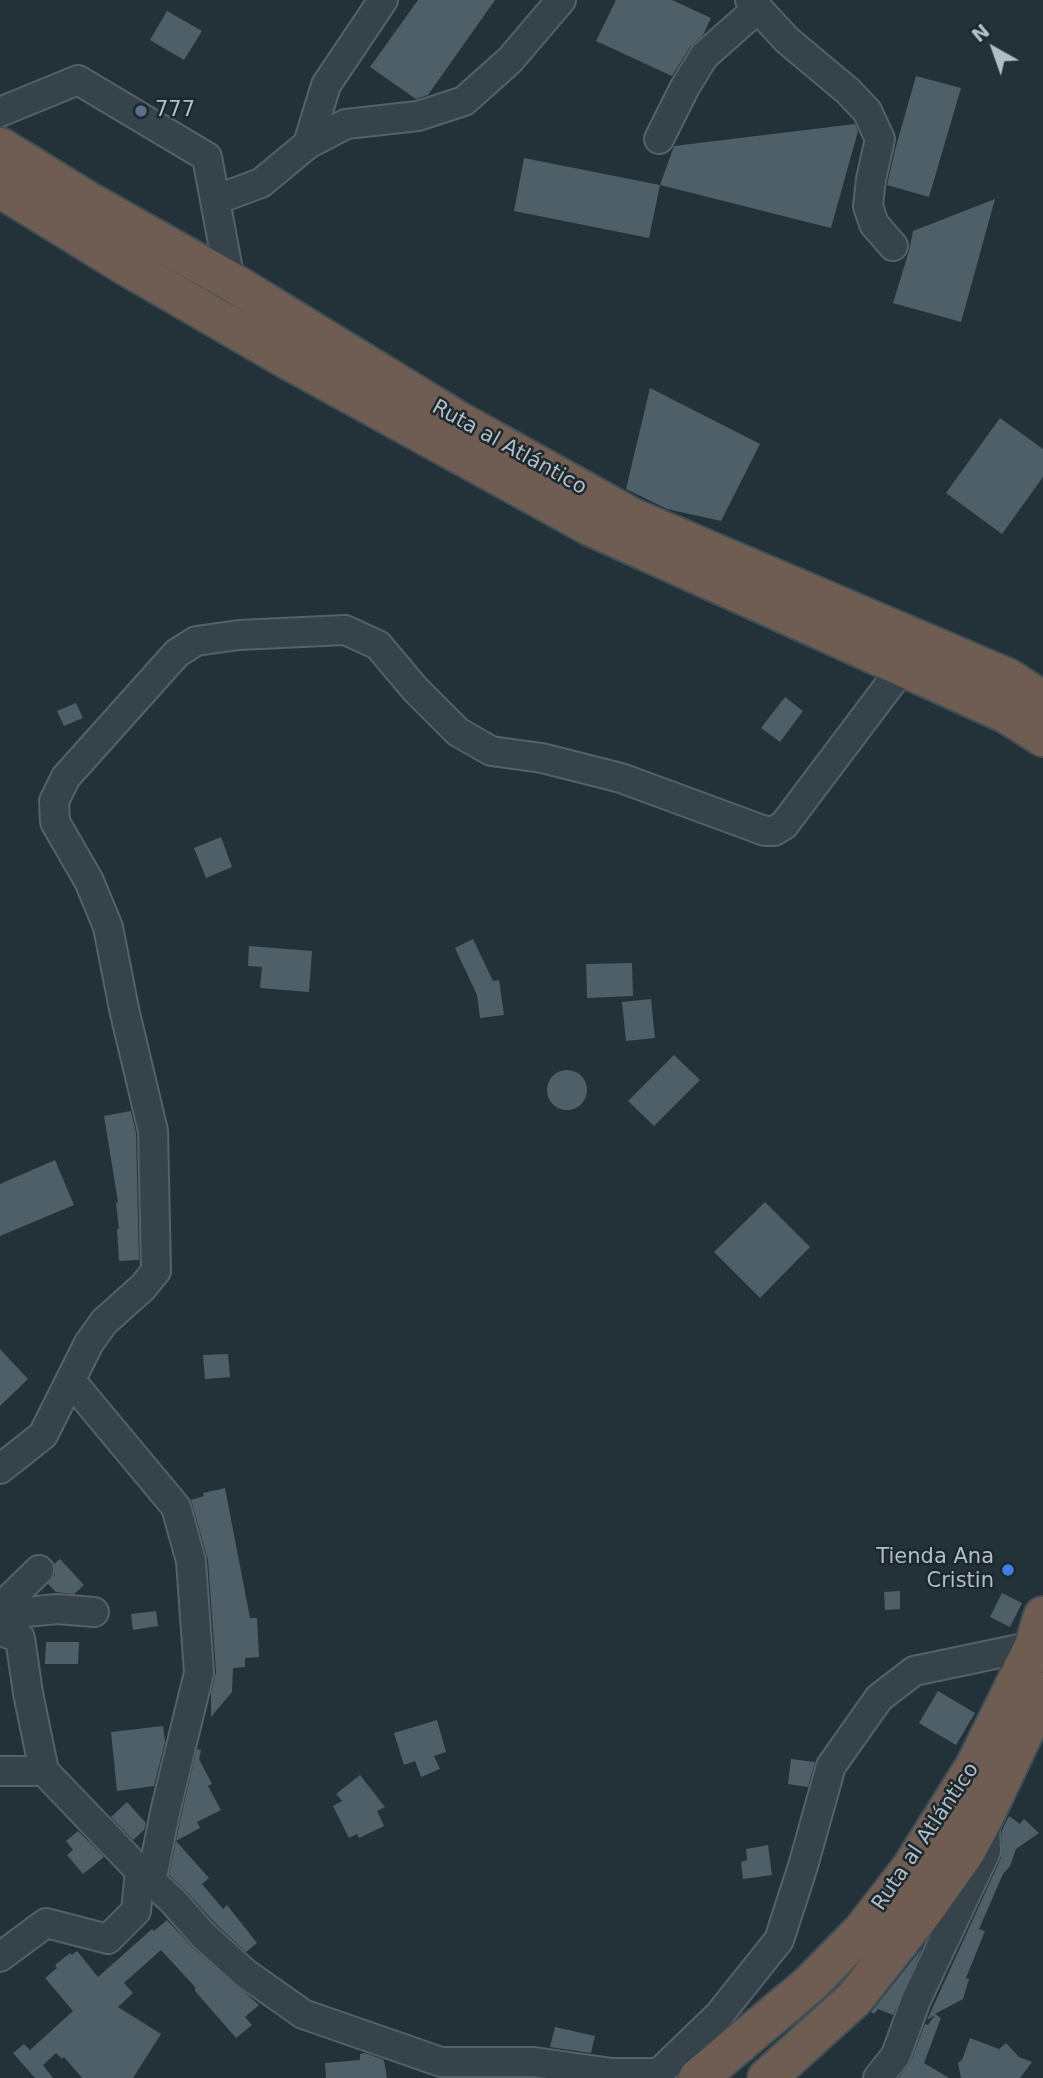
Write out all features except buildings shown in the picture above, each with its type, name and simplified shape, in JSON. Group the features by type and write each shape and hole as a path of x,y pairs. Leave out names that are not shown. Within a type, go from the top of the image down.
{"highway":[{"name":"Ruta al Atlántico","path":"0,147 86,200 230,281 455,419 633,518 1008,678 1043,701"},
{"path":"0,163 51,189 86,200"},
{"name":"Ruta al Atlántico","path":"0,188 123,264 285,358 592,527 1007,714 1043,737"},
{"path":"123,264 145,263 156,267 234,312 240,306 230,281"},
{"name":"Ruta al Atlántico","path":"698,2078 810,1984 879,1910 911,1868 975,1766 1040,1635"},
{"name":"Ruta al Atlántico","path":"767,2078 855,1998 925,1909 966,1851 1043,1692"}],"street":[{"path":"308,144 326,85 383,0"},
{"path":"215,200 261,183 308,144 346,124 418,116 464,101 510,60 561,0"},
{"path":"659,139 704,56 754,4 787,40 848,91 867,111 880,139 868,206 874,224 893,246"},
{"path":"0,112 78,80 207,157 230,281"},
{"path":"0,1469 43,1435 89,1343 104,1322 143,1287 156,1270 153,1131 108,927 89,881 55,822 54,801 66,776 177,653 196,641 239,635 345,630 378,645 415,689 458,732 491,751 542,758 621,778 765,831 775,831 784,825 903,667"},
{"path":"0,1957 46,1923 108,1939 136,1911 166,1808 199,1673 191,1561 176,1507 71,1381"},
{"path":"0,1611 39,1570"},
{"path":"0,1611 57,1609 94,1612"},
{"path":"0,1611 6,1633 20,1638 44,1771 146,1877 172,1900 203,1935 245,1973 303,2014 441,2062 534,2062 612,2074 659,2073 719,2015 779,1940 831,1766 879,1698 914,1671 1040,1635"},
{"path":"0,1771 44,1771"},
{"path":"878,2078 896,2054 916,2000 986,1851 984,1817"}],"place":[{"name":"777","path":"141,111"},
{"name":"Tienda Ana Cristin","path":"1008,1570"}]}
